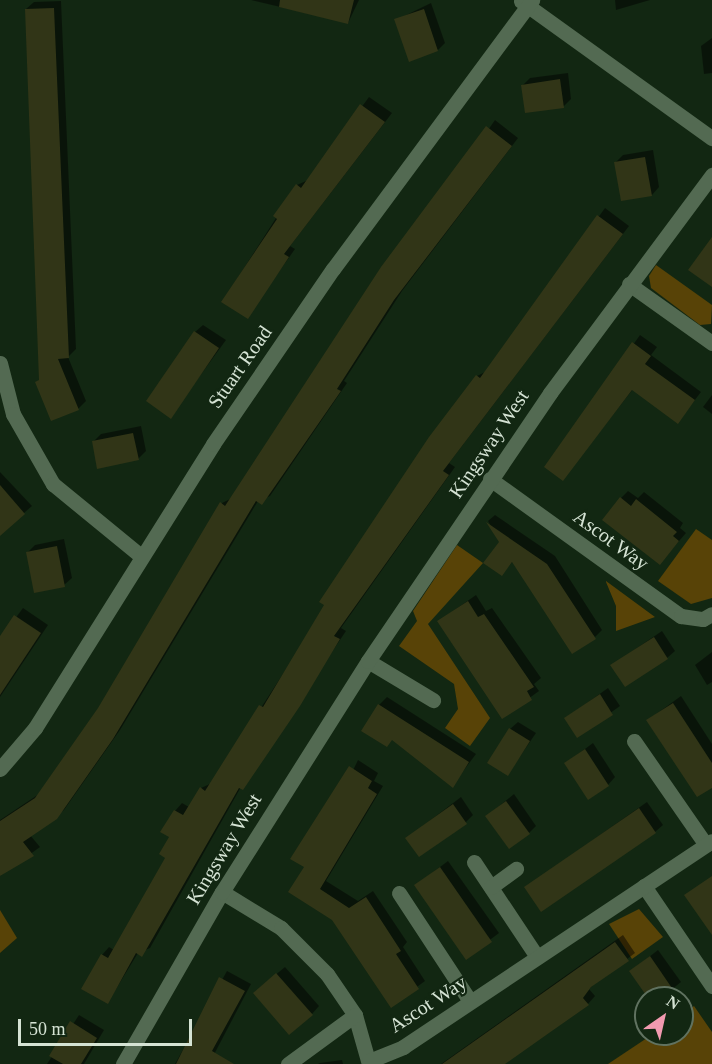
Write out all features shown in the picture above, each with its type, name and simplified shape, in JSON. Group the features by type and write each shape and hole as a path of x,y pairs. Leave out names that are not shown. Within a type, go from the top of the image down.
{"street":[{"path":"526,2 712,138"},
{"name":"Stuart Road","path":"0,769 35,728 141,556 333,269 526,2"},
{"name":"Kingsway West","path":"123,1064 222,891 368,661 490,479 629,284 712,175"},
{"path":"629,284 712,344"},
{"path":"0,363 13,414 53,484 141,556"},
{"name":"Ascot Way","path":"490,479 681,616 703,619 712,614"},
{"path":"368,661 433,700"},
{"name":"Ascot Way","path":"369,1062 403,1047 709,843 634,741"},
{"path":"474,862 537,957"},
{"path":"491,886 516,869"},
{"path":"644,886 712,986"},
{"path":"222,891 303,948 355,1016 369,1062"},
{"path":"399,893 470,1001"},
{"path":"288,1064 355,1016"}],"shaded area":[{"path":"656,265 712,305 711,324 700,325 651,288 649,276"},
{"path":"696,529 712,540 712,598 691,604 658,581"},
{"path":"457,545 483,563 428,624 490,718 470,746 445,728 458,709 454,684 399,646 417,621 413,611"},
{"path":"606,581 655,617 616,631 616,606"},
{"path":"639,909 663,937 632,959 609,924"},
{"path":"0,910 17,938 0,953"},
{"path":"694,1006 712,1032 712,1064 608,1064 635,1046 694,1046"}],"building":[{"path":"280,0 354,0 348,24 279,7"},
{"path":"54,8 69,358 58,359 79,410 51,421 35,382 39,380 25,9"},
{"path":"424,9 438,51 409,62 394,19"},
{"path":"560,79 564,108 525,113 521,85"},
{"path":"360,104 385,122 284,254 289,257 248,319 221,302 277,219 273,216 296,184 301,188"},
{"path":"486,126 512,146 394,300 337,389 341,391 262,505 256,501 113,739 57,819 23,842 34,856 0,876 0,821 35,798 98,708 220,502 225,506 381,267"},
{"path":"645,157 652,196 621,201 614,162"},
{"path":"597,215 623,234 443,471 449,475 334,636 340,639 300,706 243,790 239,788 142,957 136,953 108,1004 81,989 101,954 108,958 165,858 159,854 169,837 160,832 174,810 183,815 200,787 205,791 259,705 263,707 324,605 319,602 429,437 476,375 480,378"},
{"path":"712,237 712,287 688,270"},
{"path":"194,331 219,348 171,419 146,401"},
{"path":"632,342 651,356 645,364 695,400 678,424 632,390 563,481 544,467"},
{"path":"133,433 139,460 97,469 92,441"},
{"path":"0,485 25,514 0,536"},
{"path":"620,497 631,506 636,499 677,532 673,536 679,541 660,565 602,520"},
{"path":"486,522 547,564 596,639 572,654 512,562 502,576 483,563 499,542"},
{"path":"57,546 65,587 34,593 26,552"},
{"path":"468,601 478,617 484,614 534,687 527,691 532,700 502,719 437,621"},
{"path":"14,615 41,633 0,695 0,636"},
{"path":"654,637 668,659 625,687 610,665"},
{"path":"600,694 613,715 577,738 564,718"},
{"path":"673,703 712,763 712,788 697,797 646,720"},
{"path":"378,704 469,762 453,788 392,740 387,747 361,731"},
{"path":"509,728 530,741 508,776 487,763"},
{"path":"585,749 609,786 588,800 564,763"},
{"path":"349,766 372,781 368,788 377,794 320,889 349,908 366,897 401,951 396,954 419,989 391,1008 332,920 288,892 304,867 290,859"},
{"path":"506,801 530,834 509,849 485,816"},
{"path":"453,804 467,824 419,857 405,838"},
{"path":"639,808 656,833 541,912 524,887"},
{"path":"440,867 492,942 466,960 414,885"},
{"path":"712,876 712,935 684,895"},
{"path":"615,942 629,961 591,987 583,998 589,1005 505,1064 442,1064"},
{"path":"650,956 671,986 640,986 629,971"},
{"path":"276,973 313,1015 289,1035 253,993"},
{"path":"219,977 245,991 212,1051 234,1064 176,1064"},
{"path":"70,1021 97,1038 81,1064 63,1064 49,1056"}]}
